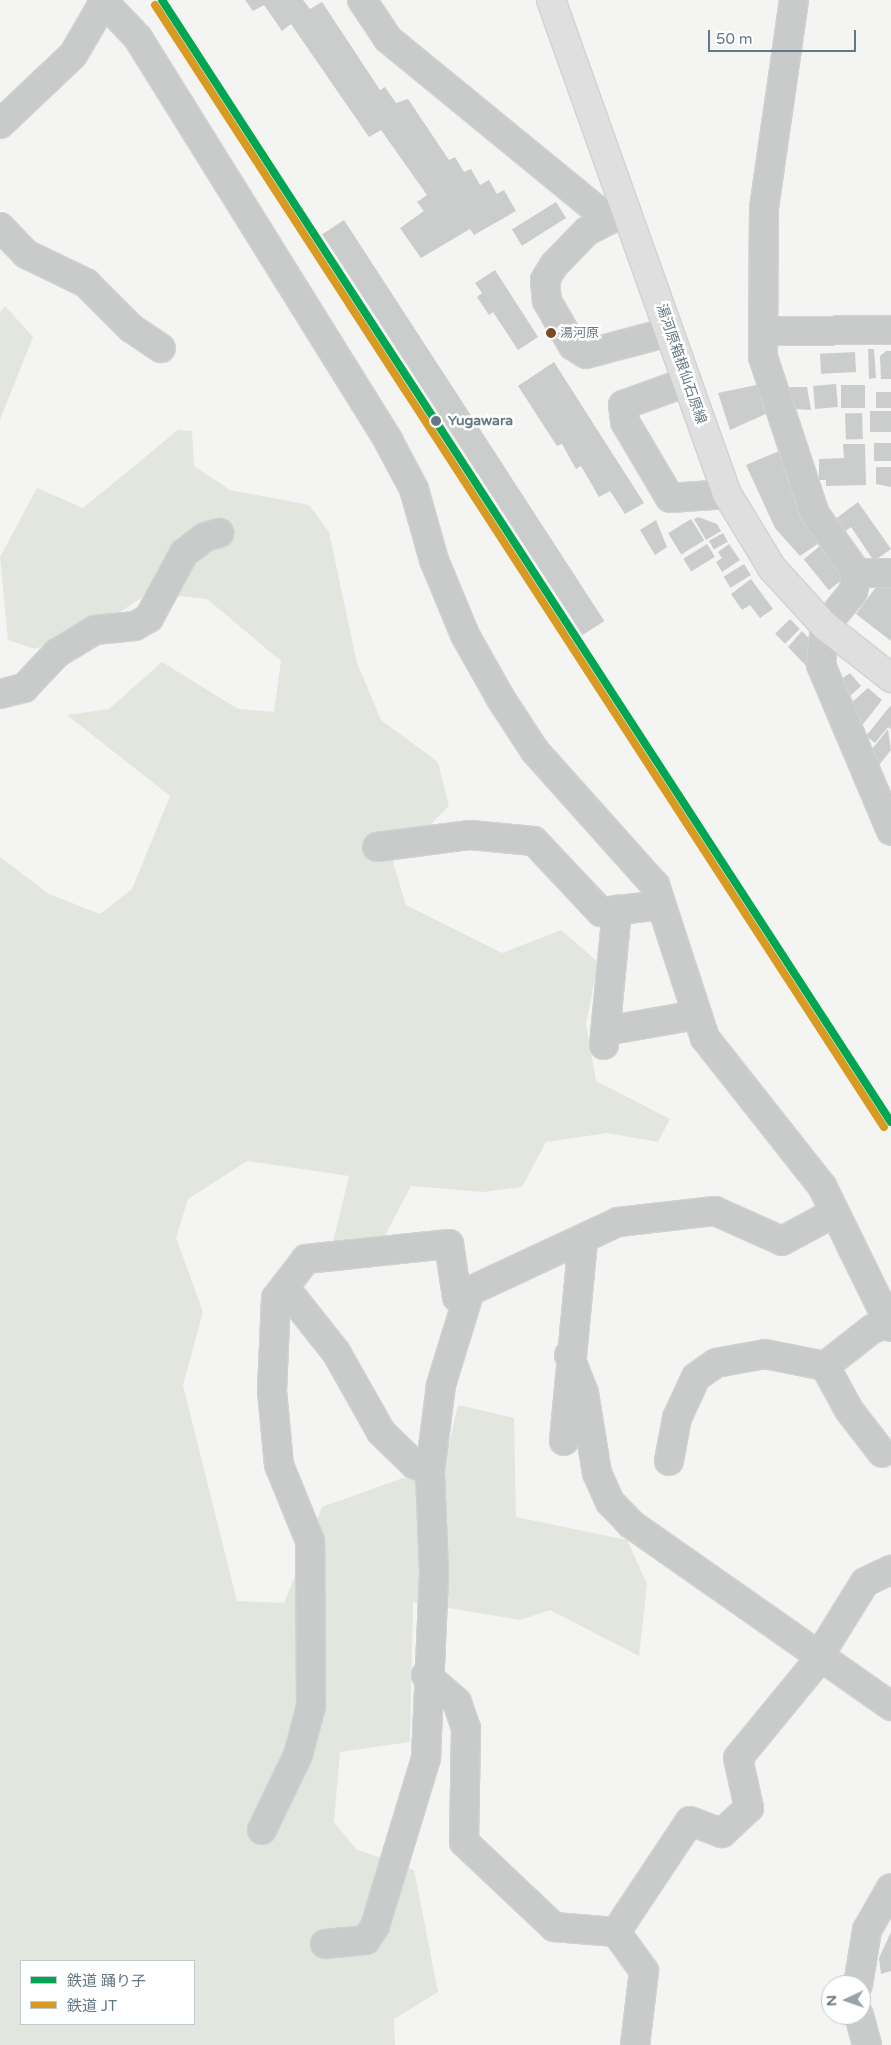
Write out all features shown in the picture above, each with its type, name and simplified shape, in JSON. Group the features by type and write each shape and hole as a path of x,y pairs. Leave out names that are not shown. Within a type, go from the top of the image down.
{"main road":[{"name":"湯河原箱根仙石原線","path":"551,0 618,215 669,332 727,494 772,568 825,626 891,678"}],"street":[{"path":"362,0 388,39 618,215 587,232 554,265 546,280 546,301 573,346 586,354 669,332"},
{"path":"794,0 764,208 763,357 815,514 857,573 854,592 825,626 821,665 891,831"},
{"path":"0,124 73,55 103,1 138,38 389,442 414,489 434,560 465,636 501,699 535,751 655,885 698,1015 719,1062 809,1167 890,1325 872,1328 825,1366"},
{"path":"0,227 26,254 86,283 131,328 160,348"},
{"path":"763,331 891,330"},
{"path":"687,382 623,405 625,422 670,498 727,494"},
{"path":"0,694 24,688 58,653 95,630 134,626 148,618 184,553 205,536 219,532"},
{"path":"857,573 891,573"},
{"path":"377,847 470,835 534,841 602,912 662,905"},
{"path":"617,910 605,1038 698,1015"},
{"path":"325,1944 366,1940 375,1926 426,1758 426,1675 434,1572 430,1471 441,1386 464,1302 470,1291 583,1241 618,1222 715,1211 782,1241 832,1214"},
{"path":"564,1441 569,1355 583,1241"},
{"path":"262,1830 298,1754 311,1706 310,1541 279,1465 272,1391 276,1298 286,1289 306,1259 449,1244 457,1297 464,1302"},
{"path":"286,1289 336,1352 381,1432 414,1464 430,1471"},
{"path":"670,1461 677,1418 696,1377 716,1362 765,1354 825,1366"},
{"path":"569,1355 584,1393 597,1473 610,1502 631,1524 819,1651 891,1706"},
{"path":"825,1366 849,1410 882,1453"},
{"path":"616,1932 690,1821 722,1833 749,1808 738,1758 811,1669 819,1651 879,1581"},
{"path":"426,1675 458,1702 466,1728 464,1842 554,1928 616,1932"},
{"path":"860,1975 867,1930 891,1888"},
{"path":"616,1932 644,1971 636,2045"},
{"path":"862,2025 867,2045"}],"shaded area":[{"path":"5,306 33,337 0,420 0,313"},
{"path":"178,430 192,431 194,466 230,490 309,505 329,532 357,663 381,720 438,762 449,806 393,862 406,905 502,953 561,930 598,962 586,1024 596,1081 670,1119 658,1142 607,1133 546,1142 522,1187 483,1192 411,1186 383,1239 333,1242 349,1176 247,1161 188,1199 176,1238 203,1312 183,1385 237,1601 284,1603 322,1507 403,1478 442,1474 458,1405 514,1418 516,1517 627,1540 647,1584 639,1656 550,1610 520,1620 413,1602 410,1742 340,1752 334,1822 356,1849 414,1870 438,1992 394,2019 395,2045 0,2045 0,857 49,894 100,914 132,889 170,796 67,715 109,709 162,662 238,709 274,712 281,661 207,599 149,593 112,617 35,649 8,640 0,557 37,488 83,508"}],"building":[{"path":"245,0 303,0 310,9 322,2 380,90 385,87 396,103 408,99 449,160 455,157 464,172 471,169 480,185 489,180 497,194 504,190 516,211 474,235 470,229 421,258 400,228 424,211 417,202 427,195 381,130 369,137 291,24 282,31 264,5 253,11"},
{"path":"556,202 566,218 522,246 512,230"},
{"path":"344,220 604,621 583,635 322,234"},
{"path":"495,270 538,337 518,350 493,312 489,315 477,297 482,293 475,283"},
{"path":"868,349 874,349 876,378 869,379"},
{"path":"886,351 891,351 891,379 881,379 880,356"},
{"path":"855,352 856,372 821,374 820,354"},
{"path":"554,362 644,503 625,514 610,491 599,497 581,466 576,469 562,444 557,446 518,386"},
{"path":"761,384 770,412 730,430 718,393"},
{"path":"836,384 838,407 815,409 813,386"},
{"path":"841,385 865,385 865,408 841,408"},
{"path":"787,387 807,387 811,410 795,409"},
{"path":"876,392 891,392 891,408 876,408"},
{"path":"870,411 891,411 891,432 870,432"},
{"path":"862,413 863,439 846,440 845,414"},
{"path":"874,443 891,443 891,461 874,461"},
{"path":"843,444 865,444 866,485 826,486 826,480 819,480 819,459 844,458"},
{"path":"779,451 822,541 800,556 775,528 746,465"},
{"path":"876,467 891,467 891,487 876,484"},
{"path":"858,502 891,549 874,561 851,527 843,533 834,520"},
{"path":"698,517 717,524 721,531 706,540 694,519"},
{"path":"691,519 704,540 681,555 668,533"},
{"path":"656,520 667,547 655,555 640,530"},
{"path":"723,533 728,542 714,550 709,541"},
{"path":"707,544 715,557 691,572 683,559"},
{"path":"729,544 740,560 722,572 716,562 722,558 718,552"},
{"path":"820,546 845,577 829,590 804,559"},
{"path":"744,564 751,575 731,588 724,577"},
{"path":"751,579 773,609 760,618 750,605 742,610 731,594"},
{"path":"877,586 891,586 891,641 856,614"},
{"path":"790,619 800,629 785,644 775,634"},
{"path":"802,631 813,643 808,648 813,653 812,672 788,647"},
{"path":"850,673 861,686 849,697 840,680"},
{"path":"868,688 882,700 860,728 850,704"},
{"path":"891,705 891,729 888,727 875,743 866,736"},
{"path":"888,729 891,750 876,769 869,753"},
{"path":"891,1932 891,1971 881,1974 879,1958"}],"rail line":[{"name":"踊り子","path":"162,0 891,1122"},
{"name":"JT","path":"155,5 884,1127"}],"place":[{"name":"湯河原","path":"551,333"},
{"name":"Yugawara","path":"436,421"}]}
